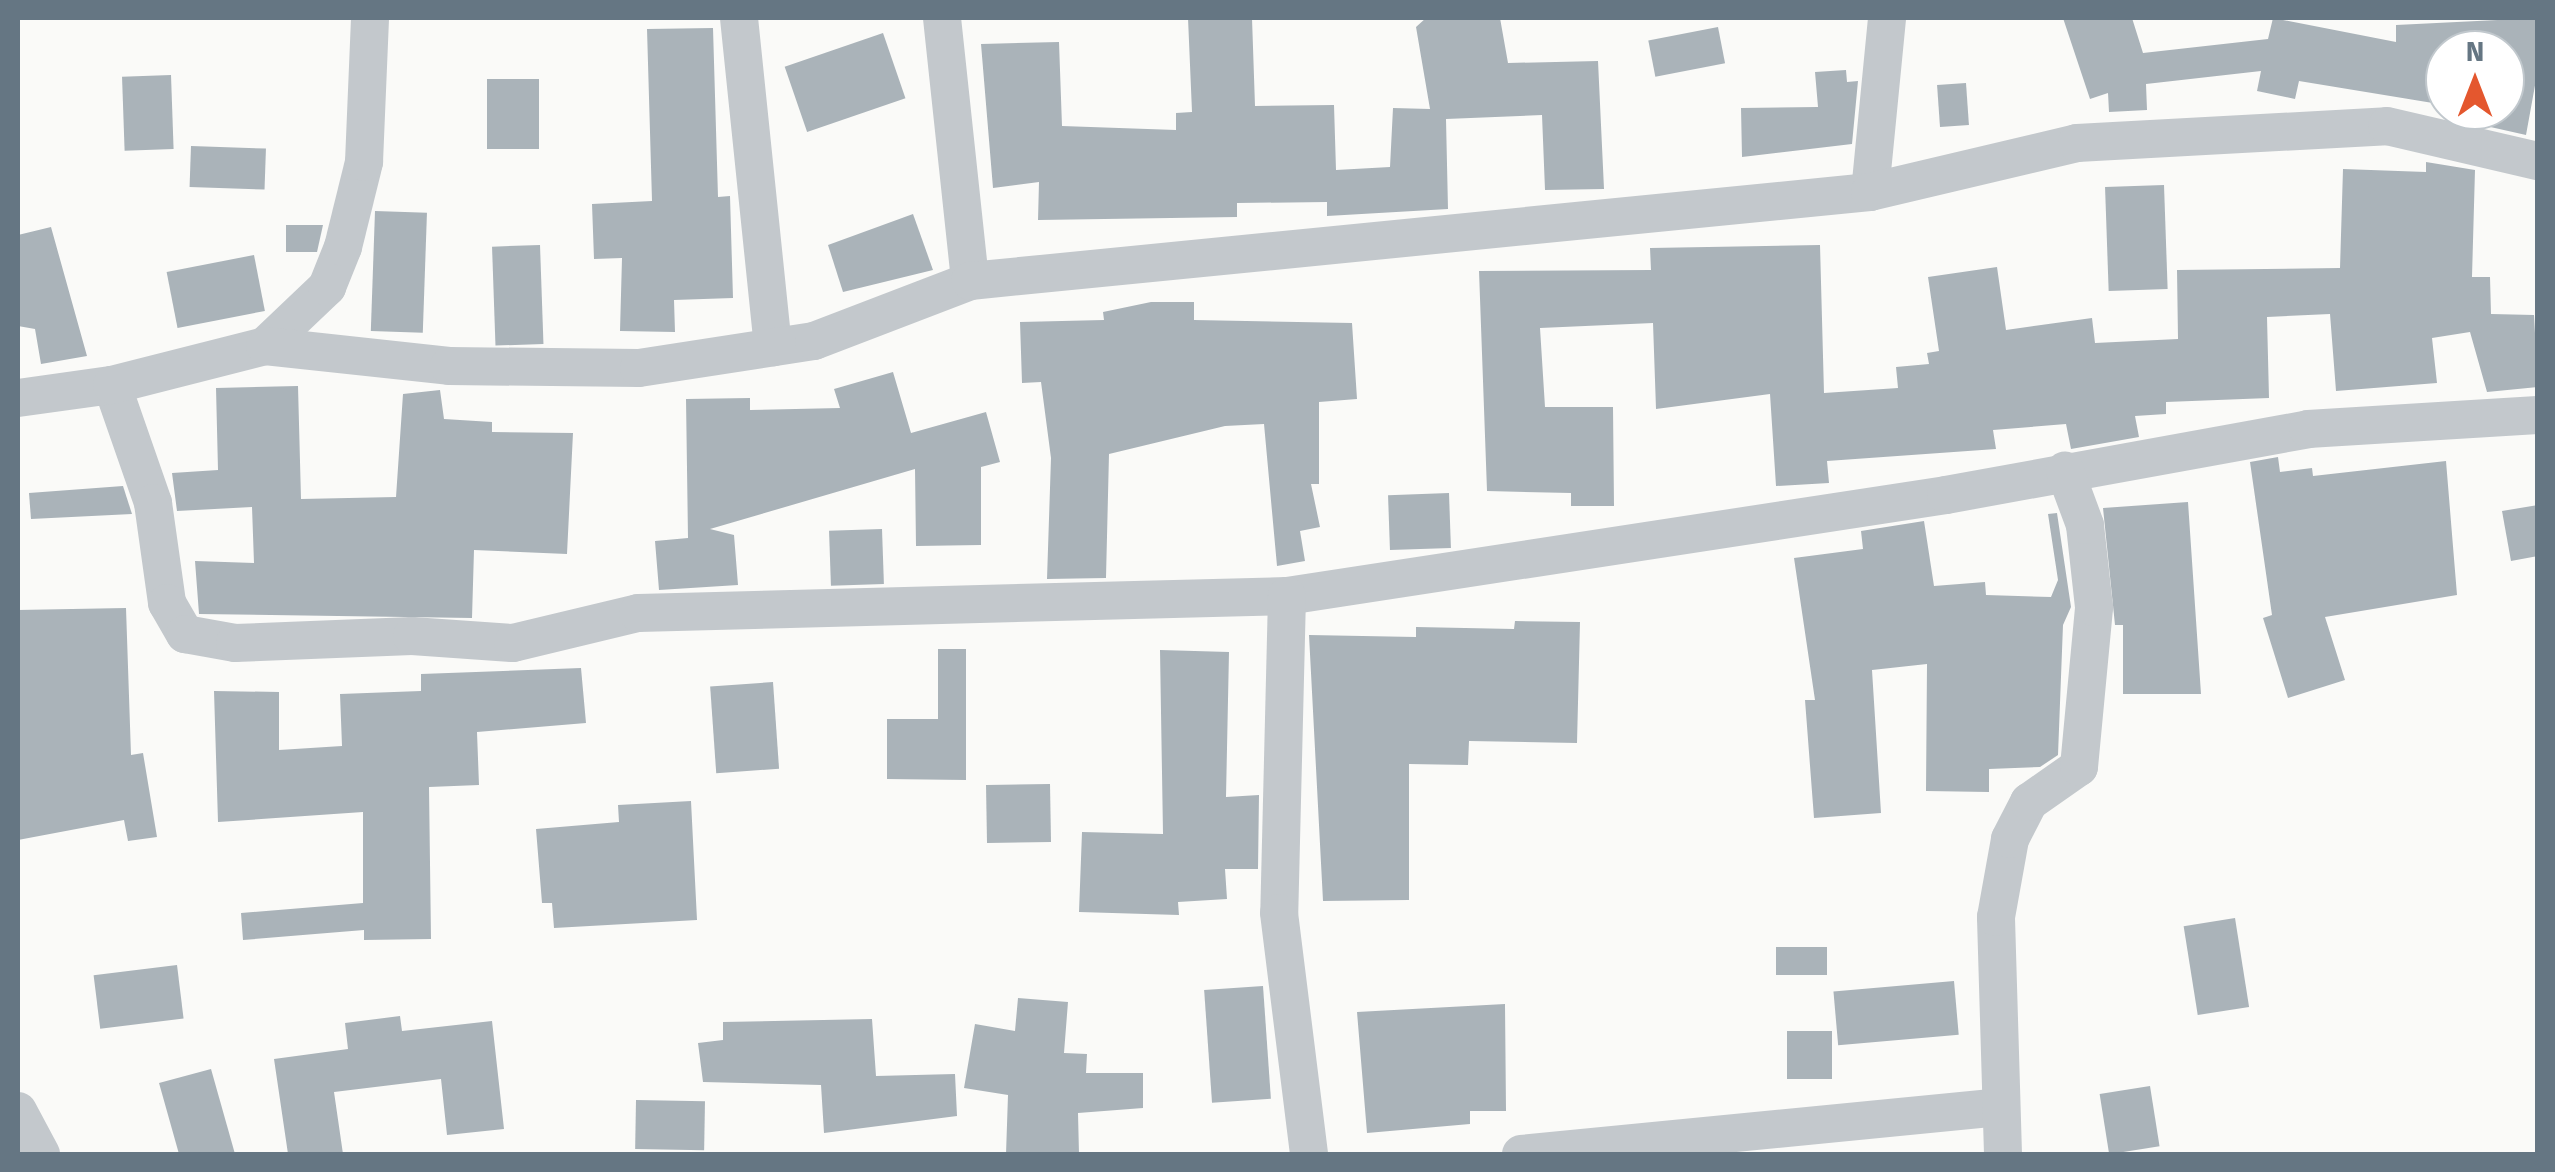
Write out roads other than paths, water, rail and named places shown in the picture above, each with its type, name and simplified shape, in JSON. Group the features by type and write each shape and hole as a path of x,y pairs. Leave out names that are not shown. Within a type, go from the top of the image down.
{"street":[{"path":"265,346 326,287 342,248 364,162 370,18"},
{"path":"739,18 773,347"},
{"path":"942,18 970,281"},
{"path":"1870,192 1887,18"},
{"path":"18,398 112,386 265,346 449,366 639,368 773,347 970,281 1870,192 2076,142 2277,126 2386,126 2538,161"},
{"path":"112,386 153,502 167,603 185,634 513,643 638,614 1287,596 2065,472 2308,429 2538,415"},
{"path":"2003,1154 1996,917 2010,839 2029,802 2079,767 2094,607 2086,525 2065,472"},
{"path":"1287,596 1279,914 1309,1154"},
{"path":"1521,1154 2000,1107"},
{"path":"18,1110 41,1154"}]}
